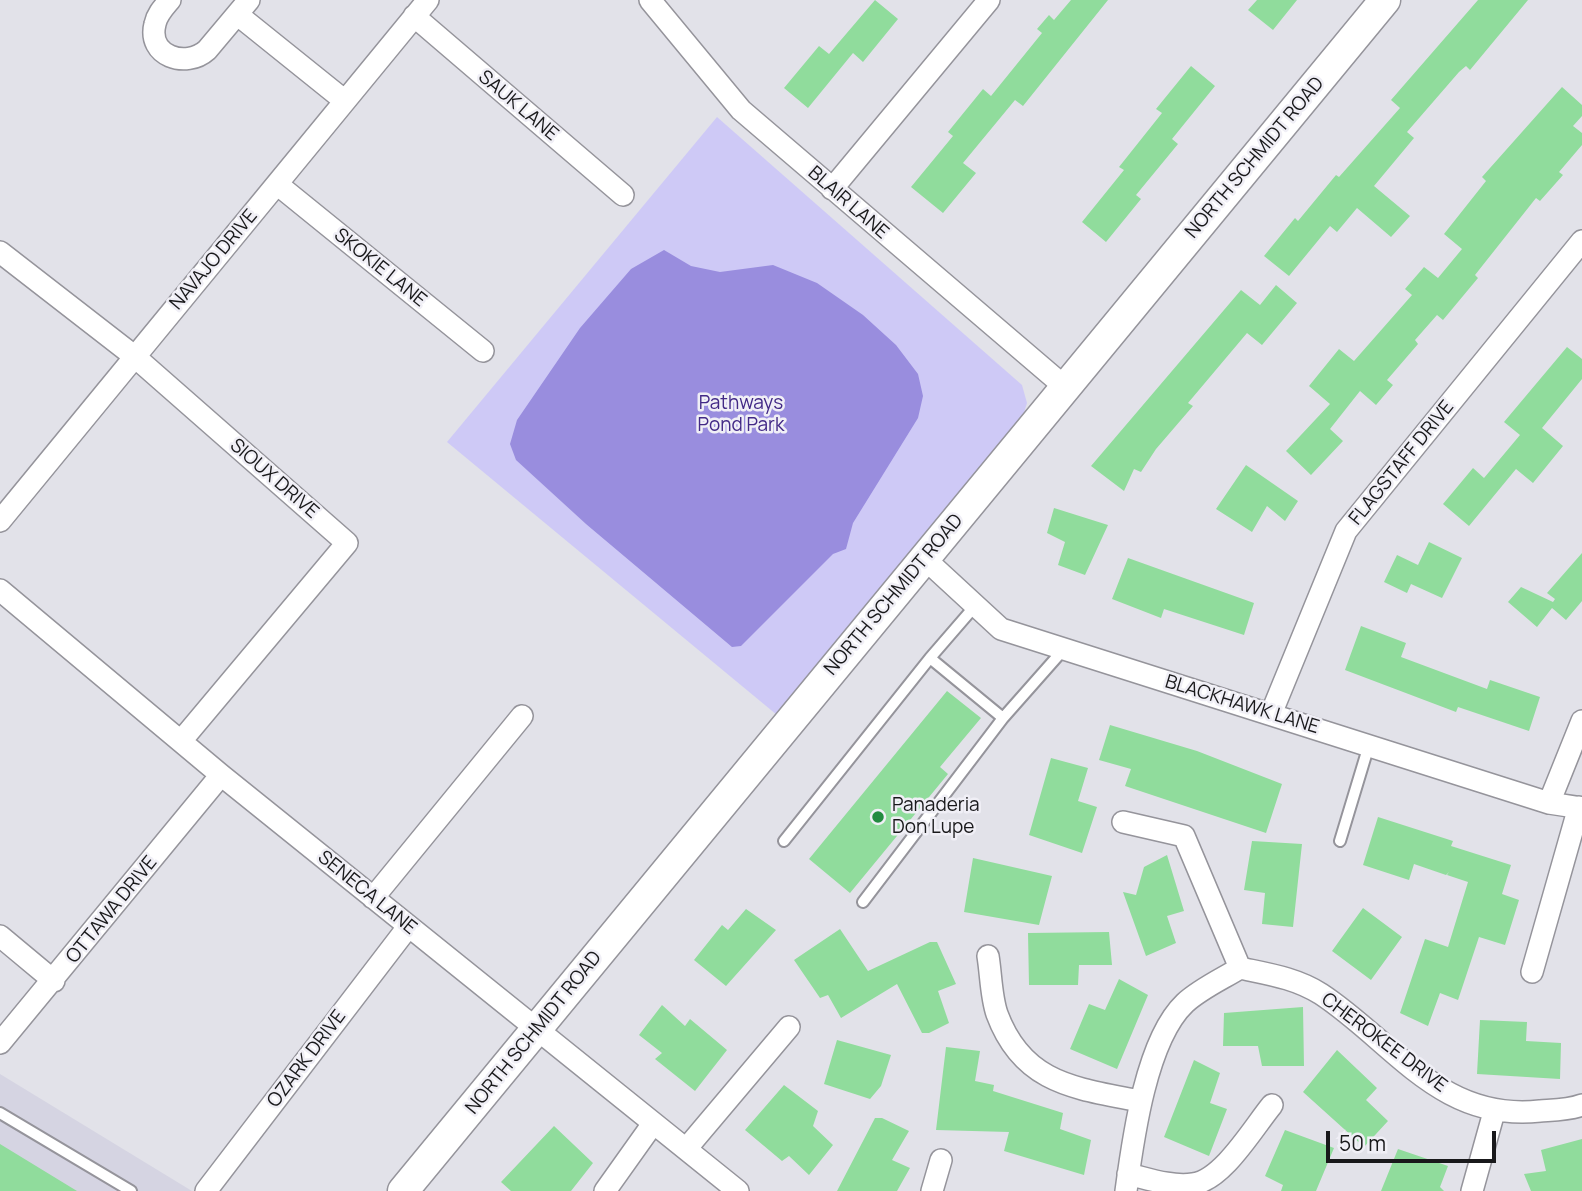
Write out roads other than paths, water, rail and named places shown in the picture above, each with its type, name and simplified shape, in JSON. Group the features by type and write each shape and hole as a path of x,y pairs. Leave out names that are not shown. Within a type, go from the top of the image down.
{"street":[{"path":"170,0 158,14 154,33 162,51 180,60 199,57 244,8 345,101"},
{"name":"NAVAJO DRIVE","path":"0,521 428,0"},
{"name":"BLAIR LANE","path":"649,0 741,110 1065,387"},
{"path":"832,189 989,0"},
{"name":"NORTH SCHMIDT ROAD","path":"403,1191 1385,0"},
{"name":"SAUK LANE","path":"414,16 623,195"},
{"name":"SKOKIE LANE","path":"277,184 483,351"},
{"name":"FLAGSTAFF DRIVE","path":"1271,714 1346,531 1582,241"},
{"name":"SIOUX DRIVE","path":"0,252 134,356 347,543 181,741"},
{"name":"BLACKHAWK LANE","path":"925,559 1001,629 1549,803 1581,808"},
{"name":"SENECA LANE","path":"0,590 221,775 652,1125 738,1191"},
{"path":"373,898 522,716"},
{"path":"1549,803 1582,721"},
{"name":"OTTAWA DRIVE","path":"0,1043 54,981 221,775"},
{"path":"1532,972 1581,808"},
{"path":"1123,822 1184,836 1240,968 1185,1003 1168,1025 1139,1101 1127,1183 1194,1184 1210,1178 1221,1169 1272,1105"},
{"name":"OZARK DRIVE","path":"206,1191 408,927"},
{"path":"0,936 54,981"},
{"path":"988,956 996,1013 1017,1054 1043,1074 1075,1088 1139,1101"},
{"name":"CHEROKEE DRIVE","path":"1240,968 1290,979 1321,995 1431,1084 1464,1101 1494,1112 1532,1112 1582,1105"},
{"path":"686,1149 789,1027"},
{"path":"1472,1191 1494,1112"},
{"path":"605,1191 652,1125"},
{"path":"932,1191 941,1160"}],"lane":[{"path":"784,841 930,658 975,606"},
{"path":"863,902 1003,718 1064,649"},
{"path":"930,658 1003,718"},
{"path":"1340,841 1370,745"},
{"path":"0,1113 131,1191"}],"place":[{"name":"Panaderia Don Lupe","path":"878,817"}],"park label":[{"name":"Pathways Pond Park","path":"741,415"}]}
